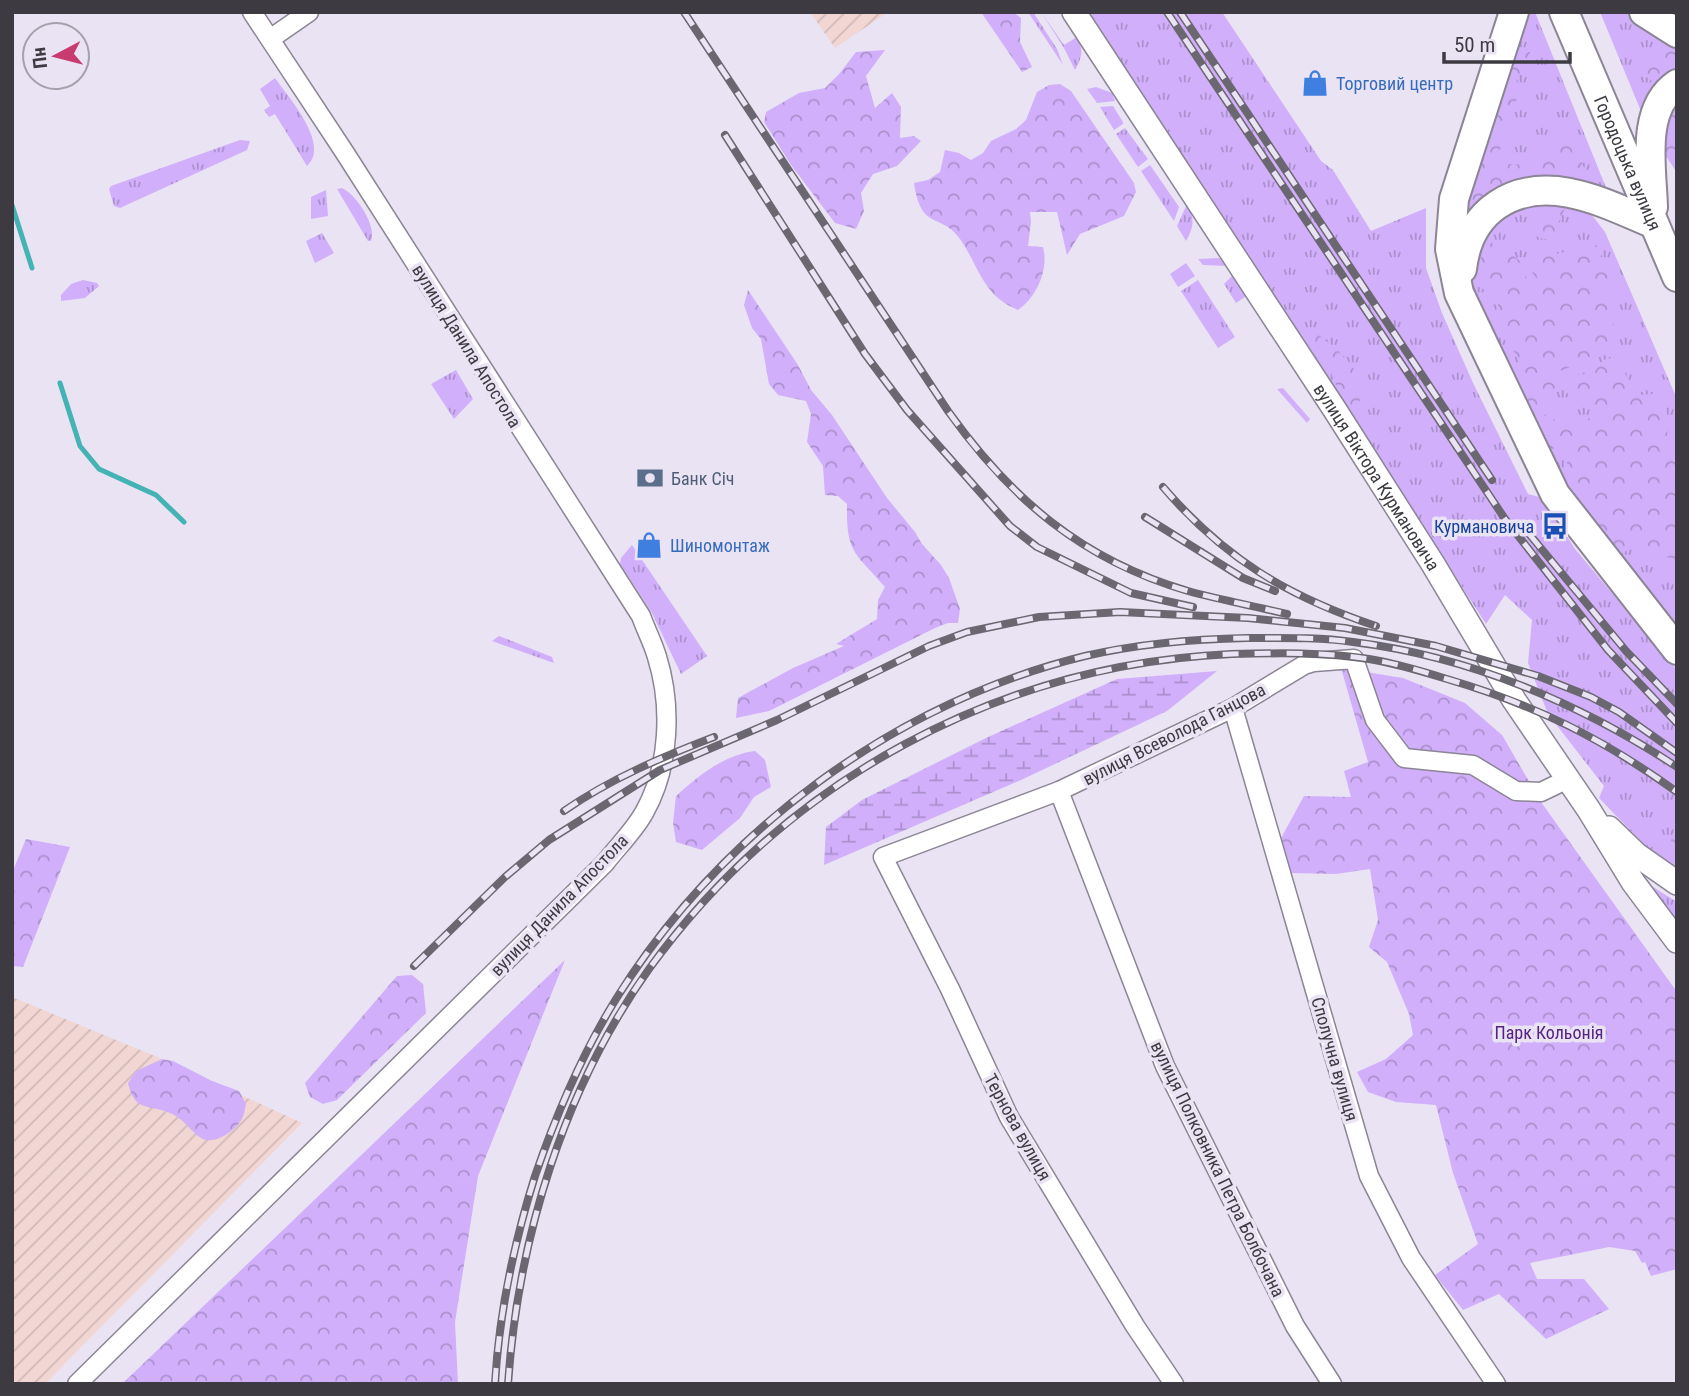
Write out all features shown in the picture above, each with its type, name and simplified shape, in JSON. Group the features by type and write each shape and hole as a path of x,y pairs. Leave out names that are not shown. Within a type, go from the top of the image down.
{"main road":[{"path":"1514,12 1454,199 1450,249 1459,293 1555,494 1677,650"},
{"name":"Городоцька вулиця","path":"1564,12 1677,277"},
{"path":"1644,12 1677,33"},
{"path":"1459,293 1467,242 1475,227 1488,212 1518,193 1563,191 1597,200 1654,224 1650,140 1662,99 1677,84"}],"street":[{"name":"вулиця Данила Апостола","path":"77,1384 605,863 645,813 656,788 664,756 667,704 657,658 641,616 252,12"},
{"path":"270,39 309,12"},
{"name":"вулиця Віктора Курмановича","path":"1074,12 1335,410 1433,564 1489,660 1589,810 1633,882 1677,941"},
{"name":"вулиця Всеволода Ганцова","path":"883,858 1059,791 1233,708 1304,665 1314,662 1354,659 1375,720 1404,758 1474,765 1516,791 1541,792 1568,779"},
{"name":"Сполучна вулиця","path":"1233,708 1369,1176 1411,1258 1496,1384"},
{"name":"вулиця Полковника Петра Болбочана","path":"1059,791 1165,1066 1295,1326 1332,1384"},
{"path":"1589,810 1637,855 1677,883"},
{"name":"Тернова вулиця","path":"883,858 950,989 1009,1117 1135,1326 1174,1384"}],"shaded area":[{"path":"810,12 888,12 835,48"},
{"path":"12,997 162,1059 302,1123 45,1384 12,1384"}],"green space":[{"path":"981,12 1013,12 1021,18 1020,42 1032,67 1022,72"},
{"path":"1028,12 1033,12 1057,49 1063,65"},
{"path":"1041,12 1064,45 1077,37 1081,54 1075,70 1064,48"},
{"path":"1089,12 1222,12 1321,161 1333,170 1371,231 1426,208 1426,268 1442,313 1528,494 1543,498 1575,549 1677,670 1677,867 1651,852 1599,798 1604,786 1548,714 1528,663 1532,620 1505,595 1486,624"},
{"path":"1526,12 1535,12 1607,190 1543,181 1458,225"},
{"path":"1600,12 1625,12 1677,47 1677,71 1643,116"},
{"path":"1521,47 1530,52 1517,78 1516,102 1499,154 1506,164 1531,165 1544,162 1545,148 1551,138 1571,134 1583,166 1592,175 1579,191 1521,181 1508,184 1485,205 1464,218 1464,184 1510,52"},
{"path":"1677,48 1677,74 1655,85 1649,78 1644,77 1641,67 1643,54 1653,50"},
{"path":"885,50 866,76 875,108 892,93 901,107 900,138 914,136 921,141 897,166 873,174 861,193 864,211 856,229 835,223 791,165 764,122 766,112 799,93 825,88 856,52"},
{"path":"275,78 298,109 311,134 313,157 307,166 275,114 269,117 264,110 270,106 260,89"},
{"path":"1060,84 1071,91 1134,183 1136,192 1124,216 1080,234 1067,255 1057,212 1030,212 1028,246 1043,247 1043,273 1031,298 1018,310 1006,304 989,289 953,231 921,209 914,183 928,180 940,172 945,150 959,153 971,160 983,153 991,141 1016,129 1026,120 1037,92 1049,85"},
{"path":"1096,87 1112,93 1115,101 1097,103 1087,89"},
{"path":"1113,106 1123,122 1114,130 1100,107"},
{"path":"1677,107 1677,173 1664,153 1665,119"},
{"path":"1125,128 1148,159 1138,167 1116,134"},
{"path":"240,140 250,141 247,150 120,208 114,206 109,189 111,186"},
{"path":"1150,165 1179,207 1174,221 1141,171"},
{"path":"337,189 348,191 364,211 371,227 371,241 368,241"},
{"path":"326,190 328,216 311,219 311,197"},
{"path":"1521,202 1570,203 1591,214 1605,232 1677,399 1677,631 1566,491 1471,292 1469,277 1479,237"},
{"path":"1553,203 1561,203 1565,208 1558,223 1565,232 1552,239 1543,239 1531,232 1534,221"},
{"path":"1187,204 1192,222 1186,241 1177,226"},
{"path":"322,233 334,253 315,263 306,241"},
{"path":"1492,242 1494,249 1504,248 1521,262 1528,282 1535,287 1539,281 1530,270 1542,259 1593,242 1602,251 1599,264 1616,283 1611,297 1614,332 1608,348 1560,371 1555,382 1557,405 1545,416 1532,417 1518,357 1493,325 1504,291 1490,292 1476,286 1475,274 1482,255 1478,245"},
{"path":"1219,258 1227,266 1203,265 1198,259"},
{"path":"1186,263 1195,276 1178,287 1170,274"},
{"path":"1234,274 1248,295 1236,303 1224,284"},
{"path":"83,280 97,283 99,286 85,298 61,301 61,295 71,284"},
{"path":"1198,280 1235,337 1218,348 1181,291"},
{"path":"748,290 798,365 811,390 832,415 887,498 941,565 949,578 960,609 958,623 948,623 935,628 769,711 736,718 738,698 793,668 844,646 836,644 877,619 878,600 885,587 854,551 848,533 847,504 838,496 825,495 823,466 807,442 811,414 806,401 778,395 769,384 761,339 752,328 744,305"},
{"path":"1313,331 1343,356 1359,377 1362,389 1360,401 1353,412 1345,405 1327,364 1309,339"},
{"path":"1620,356 1629,361 1624,371 1636,395 1651,394 1666,407 1667,435 1677,444 1677,565 1672,558 1640,549 1619,555 1571,496 1573,482 1563,469 1572,455 1566,447 1550,449 1540,436 1553,419 1574,424 1590,418 1595,402 1578,406 1565,390 1577,375 1594,373 1603,360"},
{"path":"456,370 473,399 454,419 431,384"},
{"path":"1283,388 1310,419 1307,423 1277,389"},
{"path":"632,545 707,656 681,674 652,613 620,564 621,558"},
{"path":"499,636 552,657 554,663 492,641"},
{"name":"Парк Кольонія","path":"1341,668 1403,678 1465,703 1502,735 1541,802 1677,992 1677,1269 1651,1276 1645,1262 1642,1263 1635,1251 1609,1247 1530,1263 1537,1279 1584,1279 1609,1309 1546,1339 1499,1294 1463,1310 1435,1275 1478,1244 1453,1173 1436,1105 1396,1102 1368,1092 1357,1072 1386,1059 1413,1035 1409,1014 1387,962 1369,947 1378,920 1370,869 1336,874 1288,873 1280,840 1304,796 1351,797 1344,771 1368,762"},
{"path":"1217,671 1167,711 1021,780 824,865 826,827 862,800 986,738 1117,679"},
{"path":"755,751 765,760 771,787 754,797 740,818 702,850 676,842 673,823 676,796 722,761"},
{"path":"1672,838 1677,839 1677,869 1662,862"},
{"path":"26,839 70,847 23,967 12,966 12,873"},
{"path":"1642,880 1677,902 1677,929"},
{"path":"565,960 478,1176 455,1322 458,1384 122,1384"},
{"path":"412,975 423,984 426,1013 337,1100 323,1104 310,1097 305,1083 397,976"},
{"path":"162,1059 173,1061 239,1091 246,1104 239,1124 218,1139 206,1140 176,1116 139,1104 128,1083 136,1071"}],"waterway":[{"path":"12,205 32,268"},
{"path":"60,383 80,446 99,469 156,495 184,522"}],"railway":[{"path":"684,12 948,411 997,472 1052,522 1082,544 1115,562 1188,591 1287,614"},
{"path":"1167,12 1505,519 1608,650 1677,723"},
{"path":"1180,12 1492,480"},
{"path":"725,135 865,354 907,410 1010,526 1037,547 1131,593 1193,607"},
{"path":"1163,487 1210,535 1259,572 1314,602 1376,626"},
{"path":"1145,517 1243,578 1275,591"},
{"path":"1530,535 1626,651 1677,704"},
{"path":"414,966 505,877 549,840 660,770 777,720 929,646 967,632 1039,617 1120,612 1248,618 1345,628 1436,646 1538,676 1591,697 1619,712 1677,753"},
{"path":"495,1384 509,1279 535,1176 571,1085 616,999 658,938 706,882 760,829 818,782 880,741 946,706 1014,677 1085,656 1125,648 1227,639 1327,639 1439,658 1522,686 1602,722 1677,767"},
{"path":"508,1384 522,1274 550,1166 570,1114 619,1015 649,969 704,902 765,841 832,789 904,744 981,708 1062,681 1146,663 1232,654 1335,655 1398,665 1510,700 1594,739 1677,792"},
{"path":"564,811 637,770 714,737"}],"place":[{"name":"Торговий центр","path":"1315,83"},
{"name":"Банк Січ","path":"650,478"},
{"name":"Курмановича","path":"1555,526"},
{"name":"Шиномонтаж","path":"649,545"}]}
